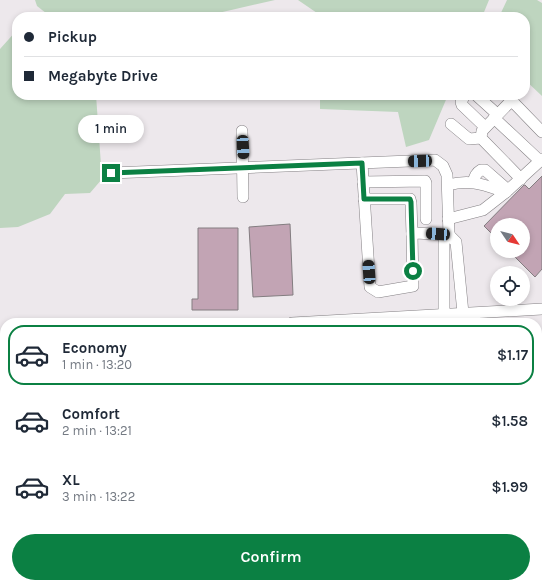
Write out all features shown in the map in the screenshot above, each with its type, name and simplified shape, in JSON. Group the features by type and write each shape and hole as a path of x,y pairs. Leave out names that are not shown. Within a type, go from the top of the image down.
{"street":[{"path":"462,100 462,105 485,127"},
{"path":"448,219 484,210 541,160 481,100"},
{"path":"521,179 481,138 480,134 508,103 514,103 542,132"},
{"path":"451,124 469,139 481,138"},
{"path":"242,131 244,168 243,197"},
{"path":"111,173 435,160 446,170 448,185 449,235 444,242 444,314"},
{"path":"362,163 364,199 370,287 378,292 413,286 410,199 364,199"},
{"path":"363,182 424,181 426,183 426,219"},
{"path":"448,185 459,182 473,182 507,191"},
{"path":"412,234 449,235 456,242 463,313"},
{"path":"376,318 542,309"}],"green space":[{"path":"35,0 275,0 223,12 45,12 37,6"},
{"path":"298,0 489,0 484,12 316,12"},
{"path":"507,0 537,0 542,3 542,96 530,85 530,12 501,12"},
{"path":"12,36 12,100 96,100 102,179 90,193 65,194 50,214 18,227 0,228 0,49"},
{"path":"320,100 446,100 429,140 406,147 398,112 320,109"}],"building":[{"path":"542,176 542,269 535,277 530,272 530,266 524,266 516,258 530,258 530,218 492,218 524,185 529,189"},
{"path":"490,220 490,232 484,226"},
{"path":"290,224 293,295 253,297 249,227"},
{"path":"198,228 238,228 238,310 192,310 192,299 198,299"}],"route":[{"path":"111,173 362,163 364,199 410,199 413,271"}]}
